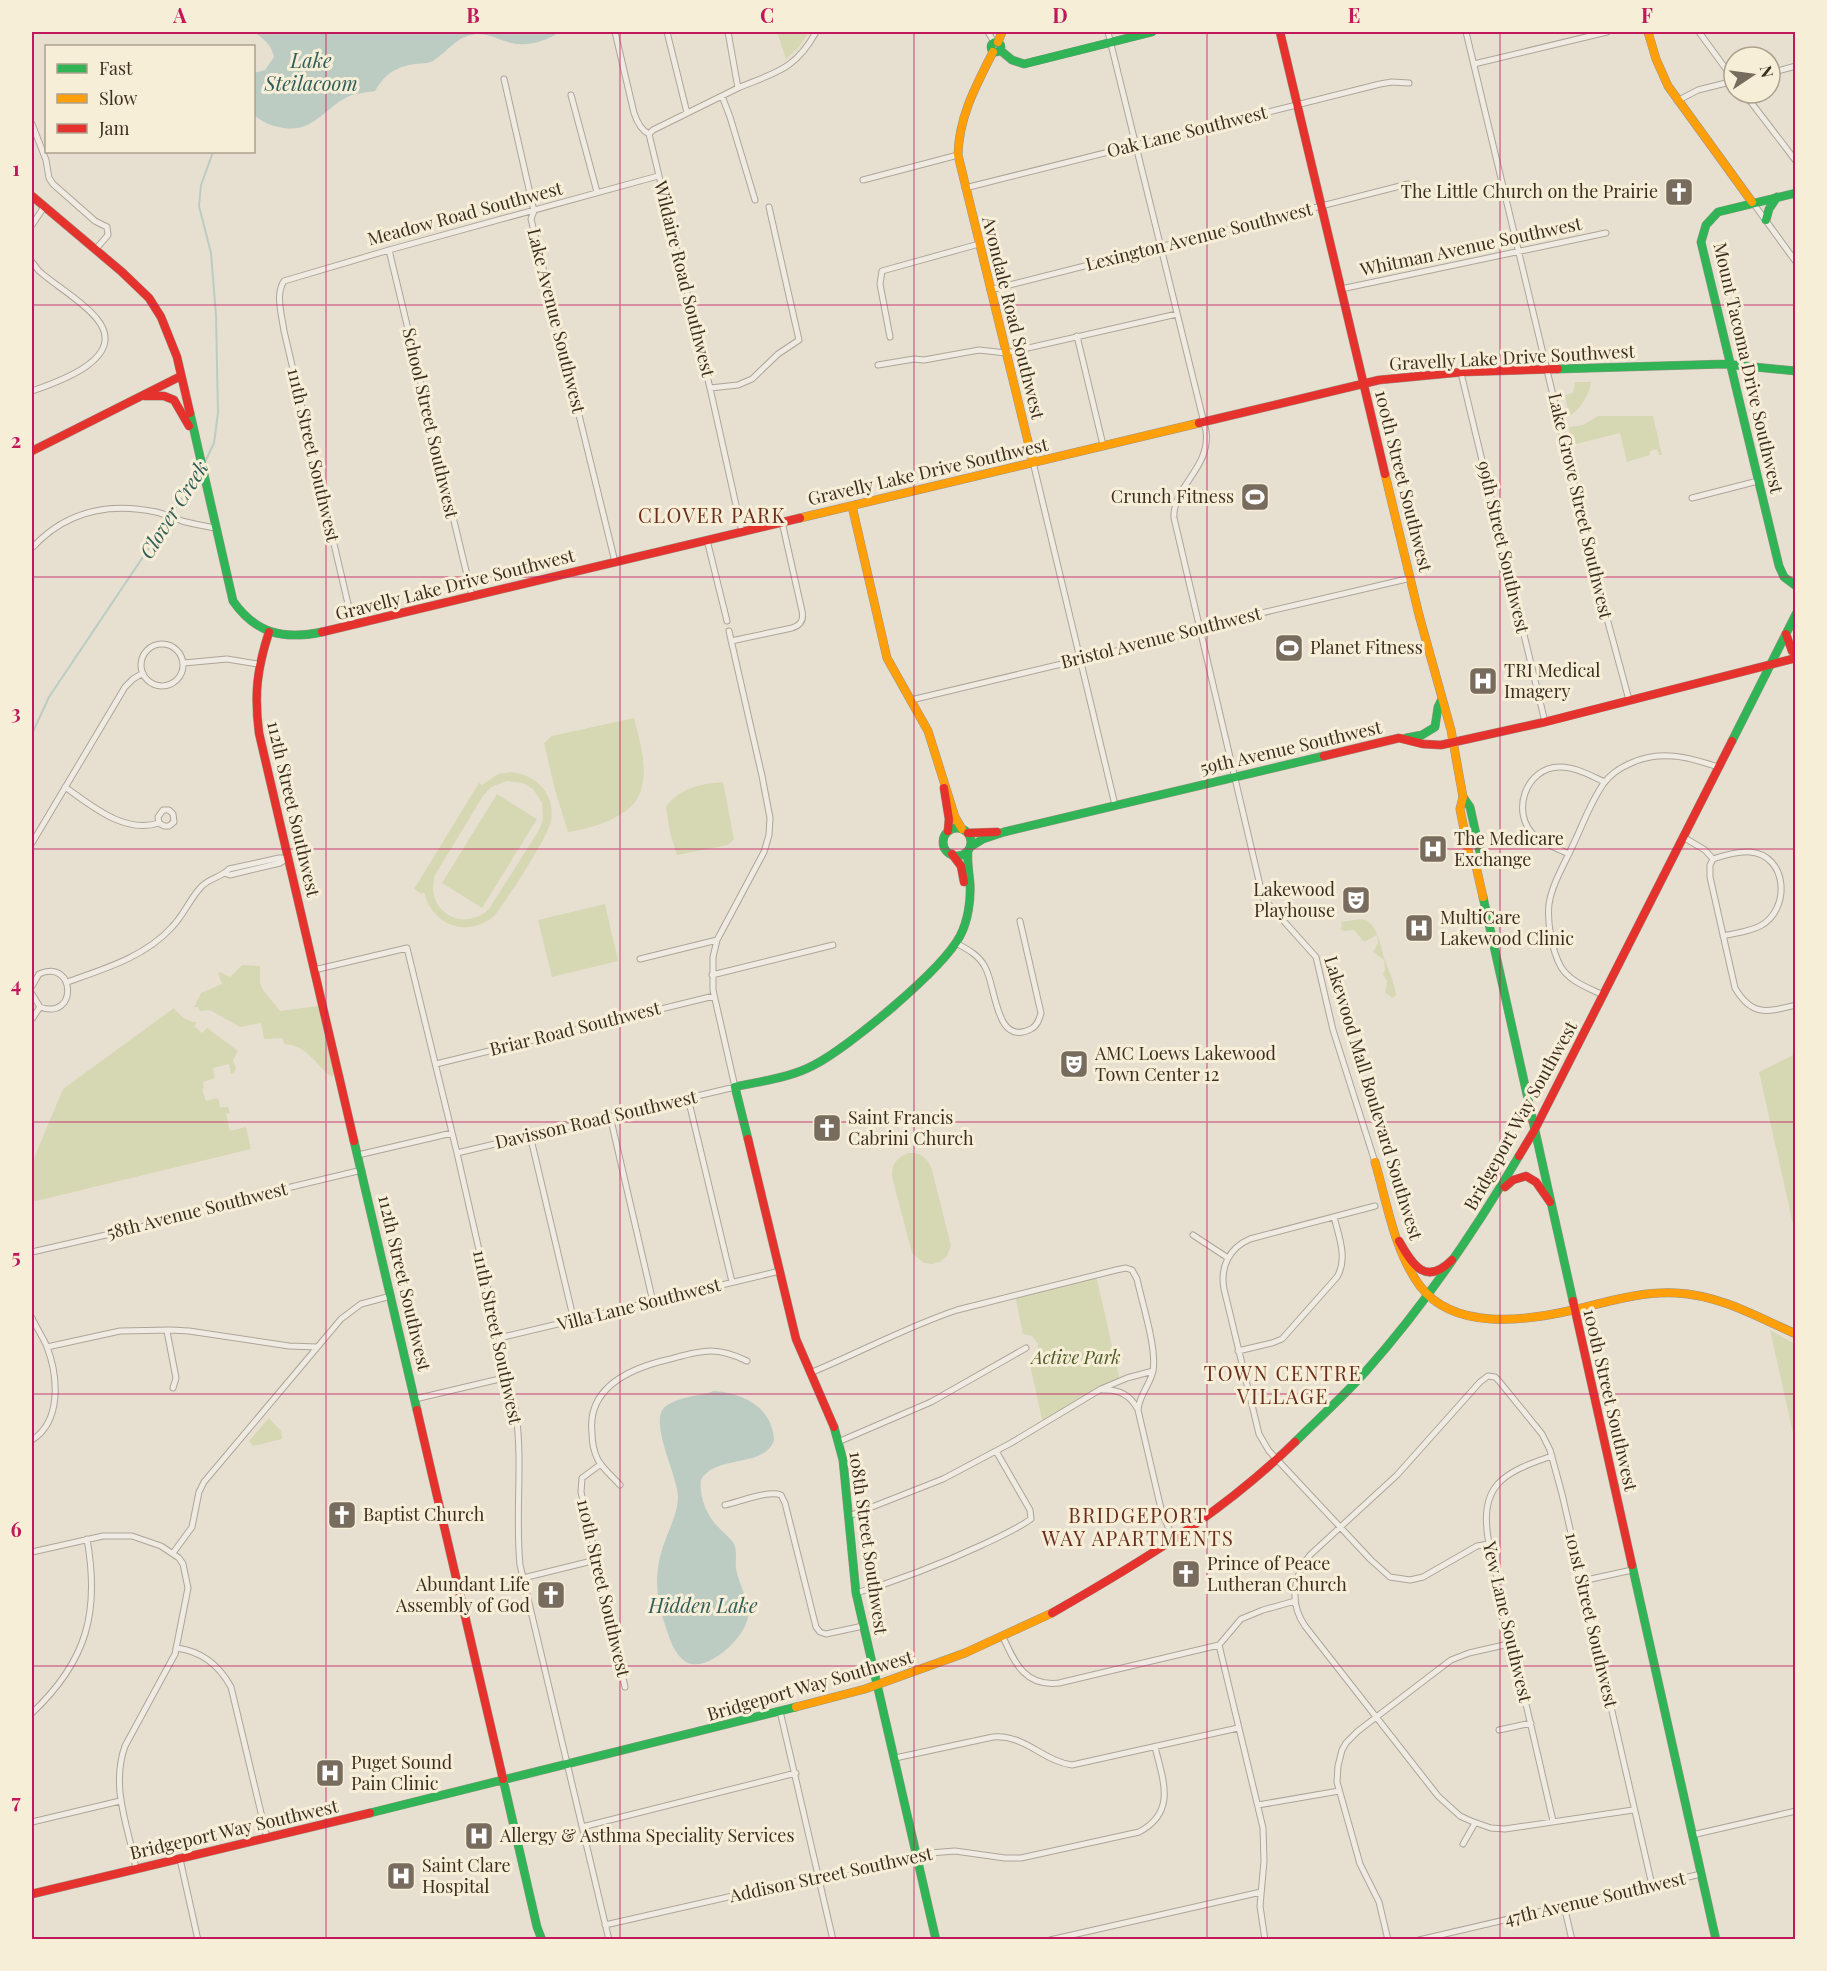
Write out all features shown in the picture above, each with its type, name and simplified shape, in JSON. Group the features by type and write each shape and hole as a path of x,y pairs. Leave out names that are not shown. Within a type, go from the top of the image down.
{"main road":[{"name":"Avondale Road Southwest","path":"1002,32 963,113 958,136 958,155 1033,462"},
{"path":"996,47 1015,62 1024,64 1152,32"},
{"name":"100th Street Southwest","path":"1280,32 1299,104 1363,383 1442,699 1463,798 1470,807 1481,857 1476,866 1716,1940"},
{"path":"1648,32 1660,70 1677,101 1752,202 1796,193"},
{"name":"Gravelly Lake Drive Southwest","path":"32,196 137,286 161,317 171,340 181,376 214,528 233,601 249,621 269,632 298,637 1363,383 1403,376 1548,369 1732,365 1796,371"},
{"path":"1766,220 1769,209 1778,197"},
{"name":"Mount Tacoma Drive Southwest","path":"1752,202 1718,212 1707,221 1702,232 1702,247 1780,572 1786,580 1796,586"},
{"path":"32,451 181,376"},
{"path":"141,396 160,394 175,398 182,406 197,444"},
{"path":"735,1087 798,1071 828,1057 937,964 956,943 963,928 970,886 967,864 971,840 955,817 928,731 887,658 852,506"},
{"name":"Bridgeport Way Southwest","path":"32,1894 568,1766 877,1685 1003,1637 1083,1596 1213,1513 1277,1459 1365,1373 1429,1296 1460,1254 1534,1131 1796,614"},
{"name":"112th Street Southwest","path":"269,632 254,683 259,733 542,1940"},
{"path":"1786,634 1796,656"},
{"name":"59th Avenue Southwest","path":"969,849 982,839 1004,832 1399,738 1423,744 1452,743 1770,666 1796,656"},
{"path":"1399,738 1422,735 1432,730 1436,724 1438,707 1442,699"},
{"path":"944,783 949,819 944,844 961,866 968,902"},
{"path":"948,831 955,828 965,831"},
{"name":"59th Avenue Southwest","path":"965,831 1004,832"},
{"path":"952,854 960,855 969,849"},
{"name":"108th Street Southwest","path":"735,1087 795,1339 838,1442 843,1460 856,1593 936,1940"},
{"name":"Lakewood Mall Boulevard Southwest","path":"1375,1162 1399,1241 1413,1275 1429,1296"},
{"path":"1495,1198 1512,1181 1527,1177 1539,1184 1550,1202"},
{"path":"1399,1241 1416,1266 1429,1273 1440,1270 1460,1254"},
{"path":"1429,1296 1441,1305 1460,1313 1491,1318 1525,1318 1574,1310 1641,1294 1691,1294 1739,1306 1796,1334"}],"street":[{"name":"Wildaire Road Southwest","path":"615,32 634,113 638,123 649,134 742,532"},
{"path":"667,32 687,113"},
{"path":"728,32 738,88"},
{"path":"649,134 652,130 738,88 783,69 794,62 816,32"},
{"path":"988,32 996,47"},
{"name":"Lakewood Mall Boulevard Southwest","path":"1108,32 1207,438 1206,450 1176,504 1174,512 1263,898 1316,957 1333,1030 1375,1162"},
{"name":"Lake Grove Street Southwest","path":"1466,32 1602,600 1629,700"},
{"path":"1474,64 1607,32"},
{"path":"1700,32 1722,63"},
{"name":"Lake Avenue Southwest","path":"504,79 534,211 531,219 615,562"},
{"name":"Oak Lane Southwest","path":"965,188 1386,83 1409,83"},
{"path":"1677,101 1698,90 1722,83"},
{"path":"571,95 597,192"},
{"path":"722,96 755,200"},
{"path":"1753,105 1796,161"},
{"path":"32,124 46,160 49,178 95,221 107,227 108,235 96,249"},
{"path":"863,180 958,155"},
{"name":"Meadow Road Southwest","path":"282,284 288,278 658,176"},
{"name":"Lexington Avenue Southwest","path":"990,290 1408,184"},
{"path":"1752,202 1796,262"},
{"path":"32,225 44,207"},
{"path":"710,388 738,385 752,379 778,354 799,340 769,207"},
{"name":"Whitman Avenue Southwest","path":"1341,289 1606,234"},
{"path":"890,337 879,284 882,271 979,244"},
{"name":"School Street Southwest","path":"389,250 472,596"},
{"path":"32,262 39,271 97,318 106,337 102,350 84,368 32,391"},
{"name":"111th Street Southwest","path":"282,284 280,297 284,331 353,625"},
{"path":"878,365 979,350 1006,353 1177,314"},
{"path":"1077,336 1103,445"},
{"name":"99th Street Southwest","path":"1461,373 1545,722"},
{"name":"Avondale Road Southwest","path":"1033,462 1115,805"},
{"path":"1692,498 1758,482"},
{"path":"32,548 62,523 80,514 118,509 161,513 214,528"},
{"path":"731,641 794,628 802,621 802,610 782,522"},
{"path":"707,540 727,621"},
{"name":"Bristol Avenue Southwest","path":"911,700 1200,631 1206,626 1411,578"},
{"path":"729,631 769,809 770,826 767,845 761,861 717,940 713,957 714,996 735,1087"},
{"path":"159,644 166,644 178,650 184,663 180,677 169,685 155,685 149,682 143,673 142,656 152,646 159,644"},
{"path":"184,663 226,659 258,664"},
{"path":"32,843 125,687 143,673"},
{"path":"1603,995 1574,980 1561,967 1553,941 1549,906 1556,882 1593,801 1605,782 1623,767 1637,760 1667,755 1683,756 1718,767"},
{"path":"1569,854 1536,837 1528,827 1522,810 1526,788 1541,772 1553,767 1575,769 1605,782"},
{"path":"65,787 88,803 128,824 143,826 159,823"},
{"path":"1683,837 1705,850 1713,859"},
{"path":"1724,936 1759,927 1779,906 1782,893 1778,873 1772,864 1753,852 1730,854 1713,859 1710,865 1710,877 1736,988 1746,1003 1758,1009 1770,1012 1796,1005"},
{"path":"67,982 101,970 147,948 171,929 202,887 215,877 225,873 230,875 280,863 288,858"},
{"path":"956,943 975,955 987,969 998,1011 1006,1028 1015,1032 1026,1031 1035,1026 1041,1013 1020,921"},
{"path":"640,959 717,940"},
{"path":"712,975 833,945"},
{"name":"111th Street Southwest","path":"314,970 408,948 508,1377 519,1437 518,1527 523,1578 609,1940"},
{"path":"32,986 35,979 45,972 58,973 67,982 68,994 62,1004 51,1009 40,1007 32,994"},
{"name":"Briar Road Southwest","path":"436,1064 714,996"},
{"path":"32,1019 40,1007"},
{"name":"Davisson Road Southwest","path":"457,1153 735,1087"},
{"path":"688,1098 732,1282"},
{"path":"610,1116 653,1302"},
{"path":"358,1155 452,1133"},
{"path":"530,1135 574,1321"},
{"name":"58th Avenue Southwest","path":"32,1252 162,1222 241,1199 362,1170"},
{"path":"1375,1206 1250,1239 1239,1245 1228,1258 1223,1270 1223,1283 1260,1439 1385,1574 1403,1580 1423,1577 1477,1546 1489,1544"},
{"path":"1238,1351 1282,1339 1337,1277 1342,1266 1343,1253 1334,1217"},
{"path":"1193,1235 1228,1258"},
{"path":"810,1373 938,1316 1116,1270 1132,1270 1137,1279 1153,1349 1153,1371 1140,1398 1138,1410"},
{"name":"Villa Lane Southwest","path":"499,1338 780,1271"},
{"path":"172,1553 192,1527 199,1492 204,1482 317,1347 341,1319 355,1307 367,1301 391,1296"},
{"path":"32,1318 47,1347 56,1395 46,1426 32,1440"},
{"path":"47,1347 120,1330 202,1333 289,1346 317,1347"},
{"path":"167,1331 176,1378 173,1388"},
{"path":"838,1442 931,1402 1026,1348"},
{"path":"620,1485 601,1464 593,1445 591,1416 602,1394 616,1382 641,1367 708,1350 731,1353 747,1361"},
{"path":"849,1516 926,1486 996,1451 1092,1394 1112,1384 1153,1371"},
{"name":"101st Street Southwest","path":"1340,1527 1397,1475 1480,1382 1490,1376 1495,1377 1502,1384 1537,1425 1552,1456 1652,1885"},
{"path":"415,1399 508,1377"},
{"path":"1092,1394 1108,1390 1120,1392 1132,1400 1138,1410 1162,1513 1174,1540"},
{"path":"856,1593 895,1582 968,1552 1031,1518 1031,1512 996,1451"},
{"name":"Yew Lane Southwest","path":"1552,1456 1516,1469 1498,1484 1486,1512 1489,1544 1553,1821"},
{"name":"110th Street Southwest","path":"601,1464 585,1475 580,1482 625,1687"},
{"path":"725,1505 769,1494 781,1495 785,1503 816,1627 822,1633 828,1634 863,1626"},
{"path":"1340,1527 1310,1555 1302,1567 1295,1586 1295,1601 1299,1616 1438,1797 1460,1816 1475,1823 1505,1829 1633,1810"},
{"path":"32,1552 109,1535 132,1536 161,1546 183,1564 188,1580 176,1648 171,1662 125,1746 118,1774 120,1801 136,1869"},
{"path":"32,1713 51,1695 65,1677 84,1638 93,1588 87,1539"},
{"path":"523,1578 596,1560"},
{"path":"1582,1581 1632,1569"},
{"path":"1003,1637 1023,1672 1034,1680 1051,1684 1068,1682 1219,1645 1241,1619 1295,1601"},
{"path":"1388,1940 1379,1902 1360,1864 1339,1791 1338,1766 1346,1743 1418,1683 1451,1660 1469,1653 1513,1643"},
{"path":"1219,1645 1258,1805 1264,1840 1260,1916 1264,1940"},
{"path":"176,1648 192,1651 211,1662 223,1673 231,1687 267,1838"},
{"path":"780,1711 833,1940"},
{"path":"1499,1730 1531,1723"},
{"path":"895,1758 1000,1736 1019,1740 1052,1760 1072,1765 1238,1728"},
{"name":"Addison Street Southwest","path":"605,1925 917,1854 955,1851 1021,1858 1139,1832 1155,1821 1165,1801 1165,1787 1155,1747"},
{"path":"582,1827 796,1773"},
{"path":"1258,1805 1339,1791"},
{"path":"32,1822 120,1801"},
{"path":"1692,1835 1796,1811"},
{"path":"1463,1844 1475,1823"},
{"path":"180,1859 198,1940"},
{"name":"47th Avenue Southwest","path":"1419,1940 1701,1874"},
{"path":"1050,1940 1261,1892"},
{"path":"1564,1906 1572,1940"}],"green space":[{"path":"777,32 809,32 798,48 786,59"},
{"path":"1575,382 1591,382 1584,401 1569,416 1565,395 1573,393"},
{"path":"1598,416 1653,416 1662,455 1659,455 1657,449 1650,451 1650,455 1627,462 1620,433 1576,444 1570,443 1569,427 1583,425"},
{"path":"634,718 644,765 643,784 636,801 620,815 598,825 568,832 544,743 552,736"},
{"path":"512,772 537,782 551,803 551,821 535,854 495,915 474,926 453,925 443,921 435,913 428,904 424,892 422,894 414,889 479,783 482,785 498,774","holes":["507,781 523,783 533,789 542,803 543,820 539,830 489,909 468,919 448,914 440,908 435,899 433,888 435,875 483,796 491,787"]},
{"path":"723,782 734,839 728,845 677,855 670,833 666,807 684,791"},
{"path":"497,794 537,819 482,908 442,883"},
{"path":"605,904 618,961 552,977 538,920"},
{"path":"1365,920 1370,922 1377,935 1364,942 1354,930 1343,931 1340,928 1342,927 1341,922"},
{"path":"1377,935 1394,985 1396,995 1393,998 1385,993 1387,981 1383,974 1384,960 1373,952 1378,943"},
{"path":"242,965 260,966 260,983 263,990 280,1011 318,1006 334,1074 332,1077 305,1052 292,1045 284,1044 283,1038 264,1039 261,1023 240,1027 210,1010 200,1011 198,1007 194,1007 201,993 222,984 218,973 230,977"},
{"path":"174,1008 184,1018 197,1022 194,1026 202,1033 207,1028 238,1051 233,1060 236,1068 234,1073 231,1074 229,1064 213,1068 215,1078 203,1082 204,1088 202,1089 206,1101 218,1098 220,1107 228,1107 230,1113 226,1114 230,1131 246,1127 251,1149 32,1202 32,1163 63,1089"},
{"path":"1795,1054 1795,1233 1759,1072"},
{"path":"908,1153 923,1157 932,1170 951,1246 947,1256 940,1262 924,1263 912,1253 892,1176 894,1164"},
{"name":"Active Park","path":"1096,1275 1120,1381 1043,1424 1029,1360 1037,1354 1038,1344 1032,1336 1023,1334 1015,1295"},
{"path":"1770,1330 1795,1344 1795,1442"},
{"path":"269,1418 281,1431 282,1439 253,1446 249,1441"}],"water":[{"name":"Lake Steilacoom","path":"254,32 560,32 530,44 511,43 476,34 463,38 433,61 396,69 383,80 375,91 352,95 310,123 291,129 269,124 255,116 255,73 265,70 274,57 267,42"},
{"name":"Hidden Lake","path":"714,1391 736,1395 755,1404 768,1420 774,1441 768,1450 760,1455 717,1467 701,1480 702,1498 707,1510 717,1526 735,1545 736,1569 747,1605 748,1617 739,1636 731,1645 721,1654 699,1664 689,1663 681,1658 673,1647 658,1593 661,1552 678,1503 677,1488 661,1435 660,1423 661,1413 671,1403"}],"waterway":[{"name":"Clover Creek","path":"204,464 214,443 218,413 216,315 211,253 199,206 201,185 213,153"},
{"name":"Clover Creek","path":"32,734 49,697 200,472"}],"traffic: fast":[{"path":"1000,50 1012,60 1024,64 1152,32"},
{"path":"996,42 1000,43 1001,47 1000,51 996,52 992,51 991,47 992,43 996,42"},
{"path":"1796,193 1718,212 1706,225 1701,242 1779,566 1784,577 1796,586"},
{"path":"1766,220 1769,209 1777,197"},
{"path":"1558,369 1725,364 1796,371"},
{"path":"190,413 233,601 251,621 272,632 295,635 322,632"},
{"path":"1732,741 1796,614"},
{"path":"1406,738 1422,735 1435,727 1438,707 1442,699"},
{"path":"970,847 983,839 1004,832 1324,756"},
{"path":"1463,797 1470,807 1481,857 1476,866"},
{"path":"957,828 967,832 971,842 967,852 957,856 947,852 943,842 947,832 957,828"},
{"path":"748,1139 735,1087 795,1073 830,1056 915,987 950,951 963,930 968,910 970,890 968,851"},
{"path":"1483,897 1573,1301"},
{"path":"354,1141 417,1410"},
{"path":"1295,1442 1358,1380 1388,1346 1466,1240 1519,1156"},
{"path":"834,1427 843,1460 856,1593 936,1940"},
{"path":"1632,1565 1716,1940"},
{"path":"370,1813 796,1707"},
{"path":"503,1779 542,1940"}],"traffic: slow":[{"path":"998,42 1002,32"},
{"path":"1648,32 1656,59 1668,86 1752,202"},
{"path":"993,52 965,114 958,155 1033,462"},
{"path":"800,518 1199,423"},
{"path":"1385,474 1419,615 1451,730 1463,797 1460,809 1470,859 1476,866 1483,897"},
{"path":"852,506 887,658 928,731 955,817 962,829"},
{"path":"1375,1162 1398,1242 1411,1272 1420,1286 1434,1300 1452,1310 1471,1316 1512,1319 1554,1314 1637,1295 1676,1293 1723,1302 1796,1334"},
{"path":"796,1707 865,1689 965,1653 1052,1613"}],"traffic: jam":[{"path":"1280,32 1385,474"},
{"path":"32,196 122,272 149,298 161,317 177,357 190,413"},
{"path":"1199,423 1379,380 1463,372 1558,369"},
{"path":"32,451 181,376"},
{"path":"145,396 164,396 174,400 189,426"},
{"path":"322,632 800,518"},
{"path":"269,632 258,682 259,733 354,1141"},
{"path":"1786,634 1792,651 1796,654"},
{"path":"1324,756 1399,738 1423,744 1441,745 1545,722 1796,658"},
{"path":"1519,1156 1534,1131 1732,741"},
{"path":"944,788 949,819 948,831"},
{"path":"968,833 997,832"},
{"path":"952,854 961,866 964,882"},
{"path":"748,1139 796,1339 834,1427"},
{"path":"1505,1187 1513,1180 1526,1176 1536,1182 1550,1202"},
{"path":"1399,1241 1421,1270 1435,1272 1452,1260"},
{"path":"1573,1301 1632,1565"},
{"path":"417,1410 503,1779"},
{"path":"1052,1613 1117,1575 1209,1514 1267,1468 1295,1442"},
{"path":"32,1894 370,1813"}],"place":[{"name":"The Little Church on the Prairie","path":"1679,192"},
{"name":"Crunch Fitness","path":"1255,497"},
{"name":"Planet Fitness","path":"1289,648"},
{"name":"TRI Medical Imagery","path":"1483,681"},
{"name":"The Medicare Exchange","path":"1433,849"},
{"name":"Lakewood Playhouse","path":"1356,900"},
{"name":"MultiCare Lakewood Clinic","path":"1419,928"},
{"name":"AMC Loews Lakewood Town Center 12","path":"1074,1064"},
{"name":"Saint Francis Cabrini Church","path":"827,1128"},
{"name":"Baptist Church","path":"342,1515"},
{"name":"Prince of Peace Lutheran Church","path":"1186,1574"},
{"name":"Abundant Life Assembly of God","path":"551,1595"},
{"name":"Puget Sound Pain Clinic","path":"330,1773"},
{"name":"Allergy & Asthma Speciality Services","path":"479,1836"},
{"name":"Saint Clare Hospital","path":"401,1876"}],"district":[{"name":"CLOVER PARK","path":"712,516"},
{"name":"TOWN CENTRE VILLAGE","path":"1283,1386"},
{"name":"BRIDGEPORT WAY APARTMENTS","path":"1138,1528"}]}
